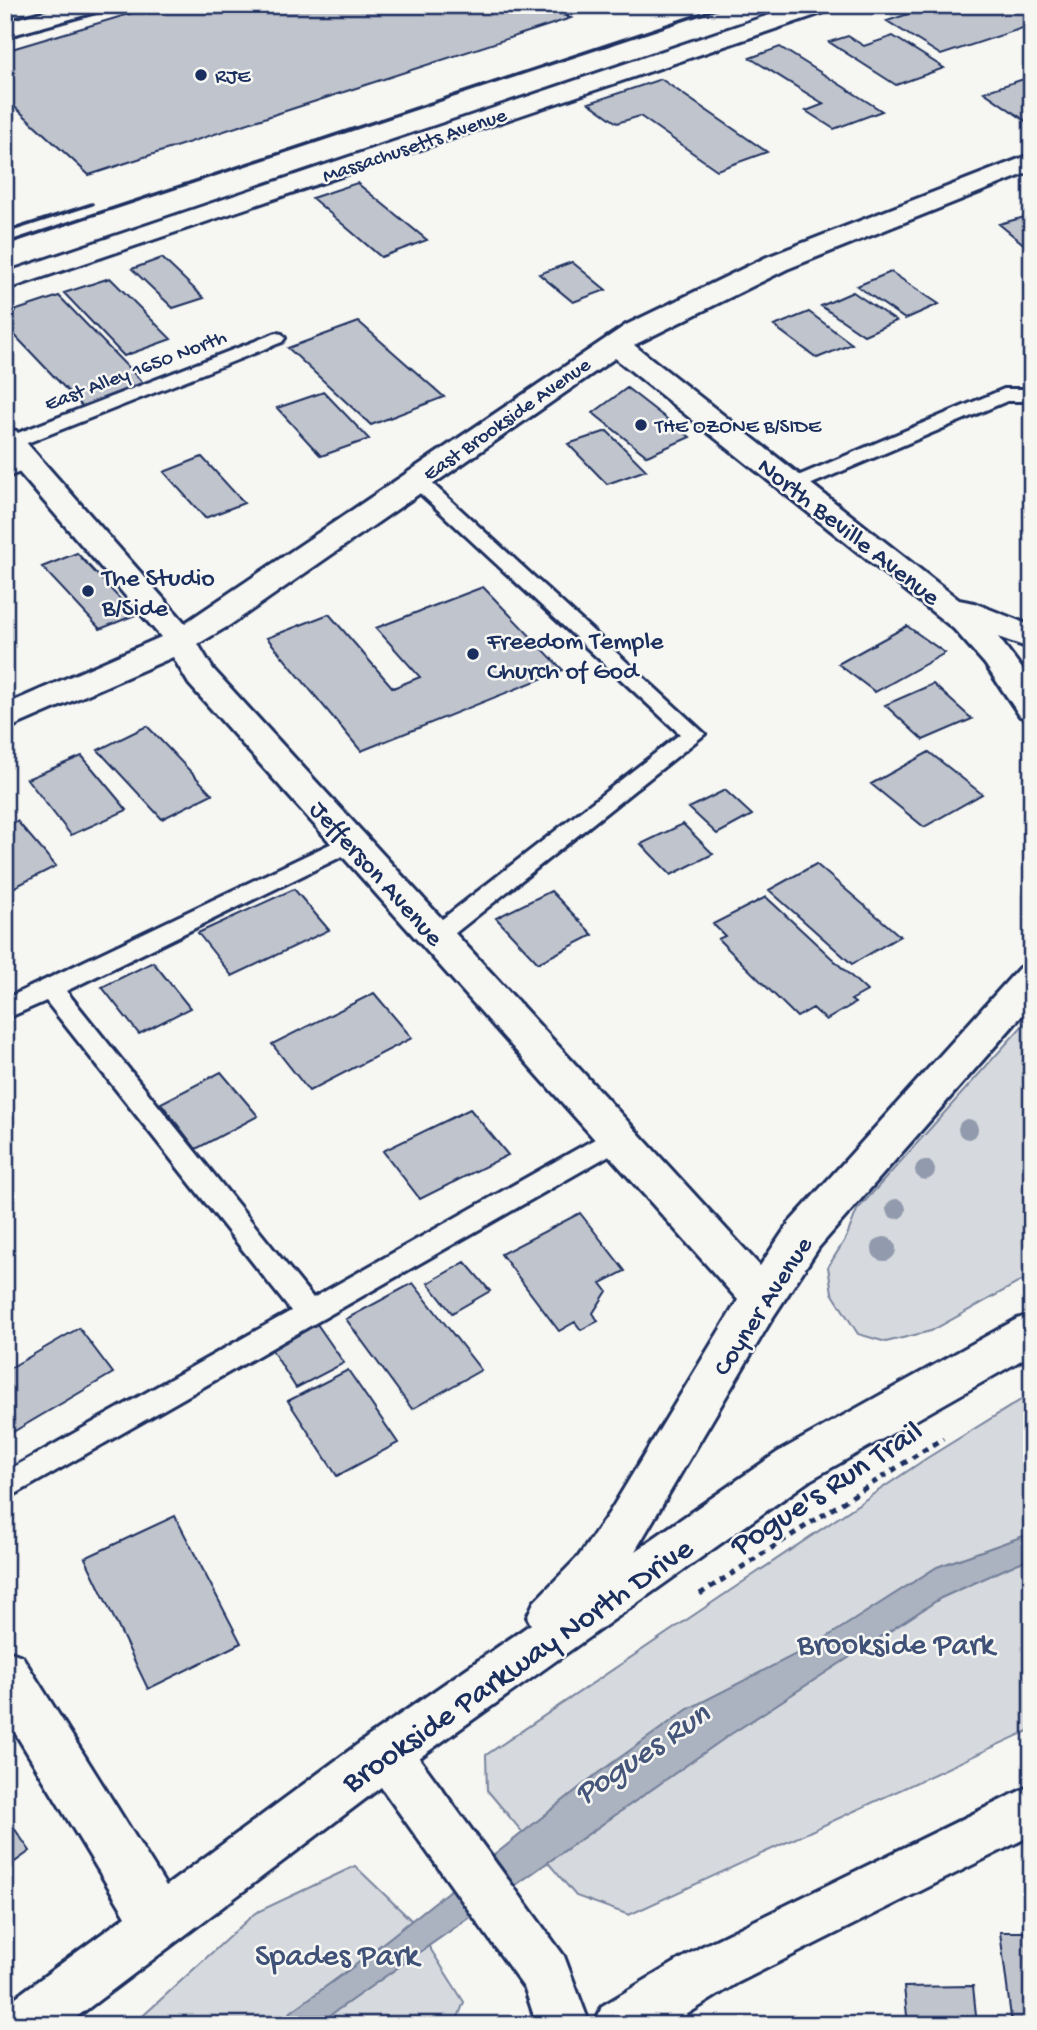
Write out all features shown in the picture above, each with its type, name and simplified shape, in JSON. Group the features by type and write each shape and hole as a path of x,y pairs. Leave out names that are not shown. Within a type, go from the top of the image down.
{"street":[{"path":"5,30 95,5"},
{"name":"Massachusetts Avenue","path":"5,282 823,5"},
{"name":"East Brookside Avenue","path":"5,719 181,639 615,344 749,275 1032,162"},
{"name":"North Beville Avenue","path":"615,344 967,622 987,644 1032,709"},
{"name":"Jefferson Avenue","path":"12,454 181,639 201,676 762,1297"},
{"path":"935,597 988,623 1032,638"},
{"name":"Coyner Avenue","path":"527,1655 532,1635 595,1571 625,1528 762,1297 804,1235 1032,978"},
{"name":"Brookside Parkway North Drive","path":"22,2025 386,1753 794,1466 1032,1332"},
{"path":"5,1672 159,1922"},
{"path":"386,1753 546,1974 564,2025"},
{"path":"621,2025 719,1965 1032,1809"}],"lane":[{"name":"East Alley 1650 North","path":"12,454 276,338"},
{"path":"793,485 1004,395 1032,395"},
{"path":"417,480 694,734 436,936"},
{"path":"5,1010 351,842"},
{"path":"50,988 309,1314"},
{"path":"5,1487 618,1138"}],"path":[{"name":"Pogue's Run Trail","path":"697,1595 950,1433"}],"green space":[{"path":"1032,1015 1032,1275 931,1331 886,1342 858,1334 832,1293 828,1267 846,1238 857,1210"},
{"name":"Brookside Park","path":"1032,1393 1032,1729 629,1915 576,1896 487,1790 486,1755 927,1458"},
{"name":"Spades Park","path":"355,1866 414,1923 464,2002 455,2025 133,2025 255,1913"}],"water":[{"name":"Pogues Run","path":"1032,1533 1032,1557 941,1598 728,1736 316,2025 273,2025 354,1966 594,1776 688,1709 816,1644 937,1567"}],"building":[{"name":"RJE","path":"159,5 597,5 565,16 571,18 89,175 5,98 5,51"},
{"path":"935,5 940,8 950,5 1032,5 1032,25 941,55 887,21"},
{"path":"848,36 864,46 893,36 944,68 896,85 829,42"},
{"path":"780,47 882,111 834,129 806,111 824,104 750,58"},
{"path":"1030,77 1032,120 1027,122 984,92"},
{"path":"661,79 767,152 717,170 640,116 617,123 589,103"},
{"path":"357,183 427,240 381,257 312,198"},
{"path":"1032,215 1032,251 999,224"},
{"path":"162,258 204,298 173,308 132,269"},
{"path":"572,262 606,290 573,302 539,274"},
{"path":"891,272 939,304 905,319 857,286"},
{"path":"110,278 171,339 124,356 64,293"},
{"path":"853,292 896,321 864,335 821,306"},
{"path":"59,296 145,385 83,407 5,325 5,314"},
{"path":"809,312 852,344 817,358 774,326"},
{"path":"359,322 444,397 371,425 288,348"},
{"name":"THE OZONE B/SIDE","path":"627,388 690,437 647,456 593,413"},
{"path":"324,392 369,439 321,456 277,408"},
{"path":"607,431 646,470 607,484 568,444"},
{"path":"202,457 244,503 205,518 164,472"},
{"name":"The Studio B/Side","path":"77,553 135,615 100,629 42,567"},
{"name":"Freedom Temple Church of God","path":"483,587 563,670 361,751 267,638 329,614 393,688 420,677 376,628"},
{"path":"907,626 945,653 875,692 838,664"},
{"path":"933,684 972,719 923,740 885,705"},
{"path":"147,726 212,794 162,819 98,750"},
{"path":"929,752 982,794 924,827 871,784"},
{"path":"82,756 127,810 71,835 27,779"},
{"path":"725,790 752,815 717,834 689,808"},
{"path":"17,821 56,866 9,890 5,886 5,823 7,825"},
{"path":"683,824 713,854 671,875 641,844"},
{"path":"816,864 900,936 852,964 769,890"},
{"path":"294,889 329,930 232,976 198,933"},
{"path":"551,891 593,935 538,963 496,918"},
{"path":"766,897 867,991 851,1000 855,1003 826,1020 813,1008 797,1017 718,939 725,936 713,924"},
{"path":"153,962 190,1008 139,1034 102,987"},
{"path":"374,993 412,1038 309,1091 272,1044"},
{"path":"221,1072 258,1116 196,1149 161,1103"},
{"path":"470,1109 508,1155 420,1199 383,1151"},
{"path":"580,1213 625,1271 601,1283 607,1291 593,1313 598,1321 581,1330 575,1322 559,1331 501,1254"},
{"path":"465,1262 490,1291 452,1313 428,1283"},
{"path":"413,1283 481,1370 412,1409 346,1319"},
{"path":"317,1324 344,1363 296,1388 270,1347"},
{"path":"79,1328 113,1373 13,1432 5,1421 5,1371"},
{"path":"348,1370 398,1443 337,1476 288,1401"},
{"path":"175,1516 241,1643 148,1689 85,1558"},
{"path":"5,1815 30,1851 5,1869"},
{"path":"1000,1932 1032,1932 1032,2025 1012,2025"},
{"path":"973,1986 977,2025 908,2025 904,1987"}],"railway":[{"path":"5,244 728,5"},
{"path":"5,232 92,204"}],"place":[{"name":"RJE","path":"201,75"},
{"name":"THE OZONE B/SIDE","path":"641,425"},
{"name":"The Studio B/Side","path":"88,591"},
{"name":"Freedom Temple Church of God","path":"473,654"}]}
